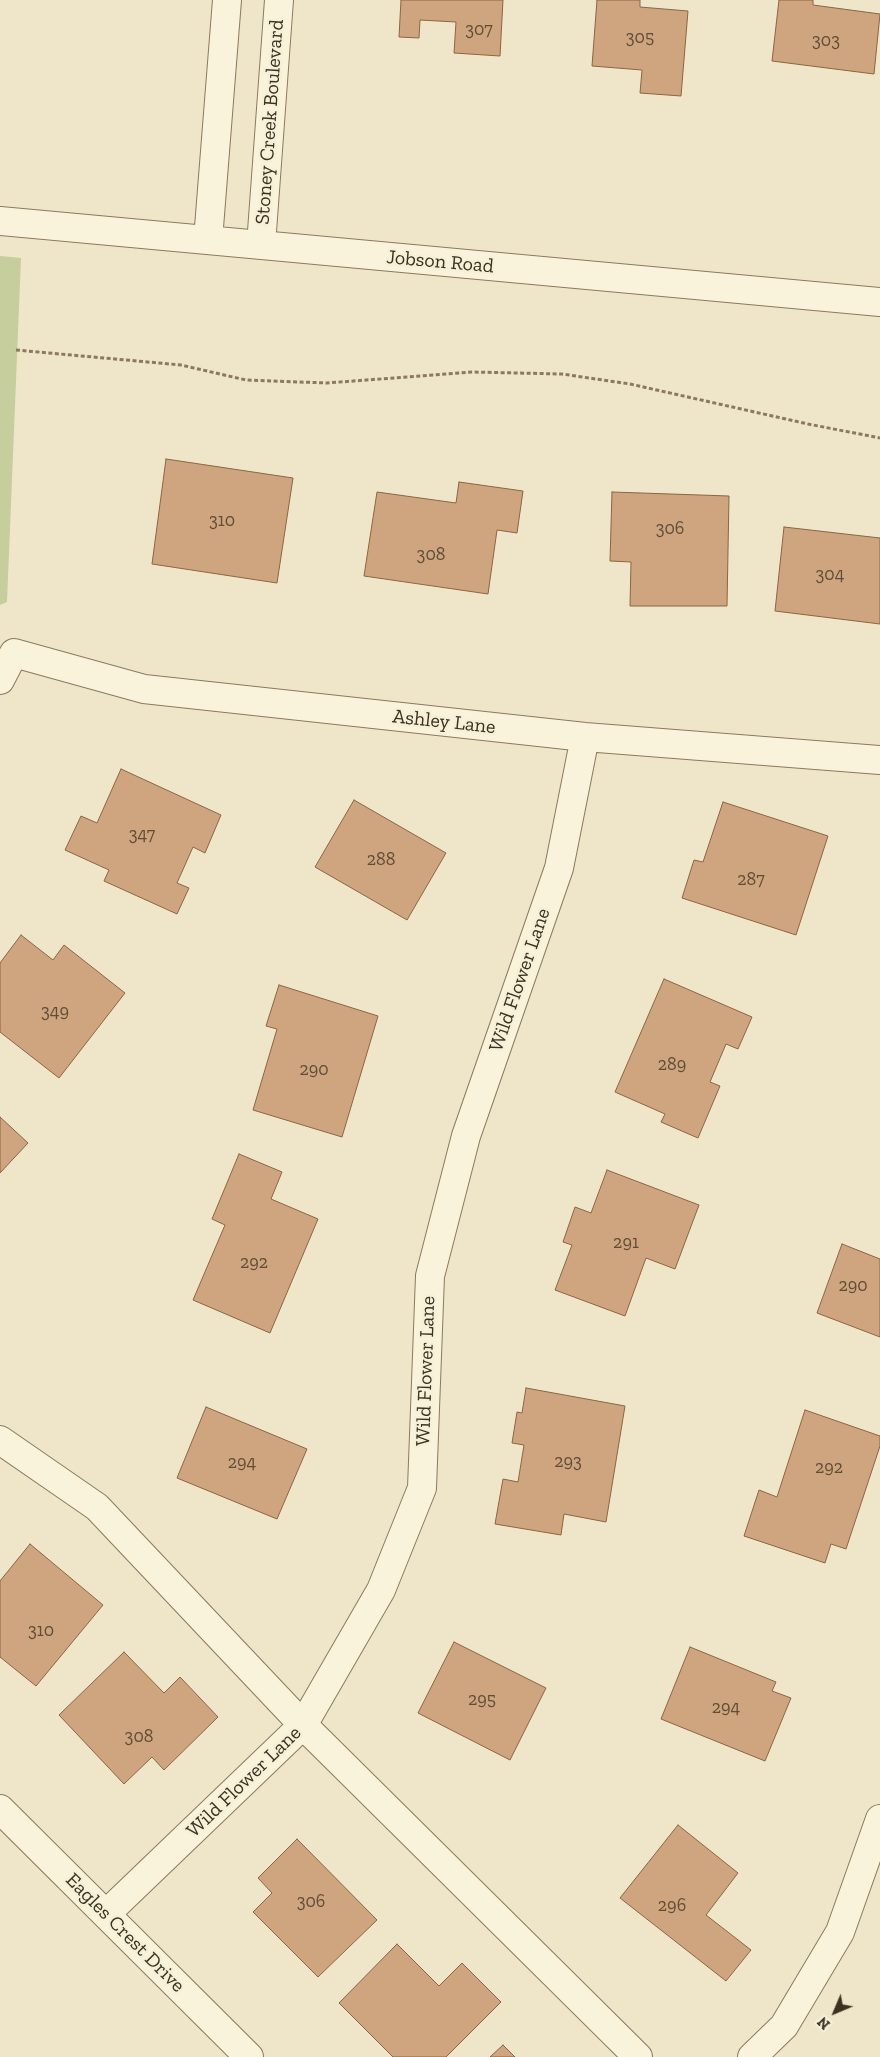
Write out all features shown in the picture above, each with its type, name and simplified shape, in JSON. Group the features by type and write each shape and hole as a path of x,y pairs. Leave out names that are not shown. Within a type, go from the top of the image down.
{"street":[{"path":"208,240 227,0"},
{"name":"Stoney Creek Boulevard","path":"261,245 279,0"},
{"name":"Jobson Road","path":"0,220 880,302"},
{"name":"Ashley Lane","path":"0,680 14,654 144,689 585,737 880,760"},
{"name":"Wild Flower Lane","path":"106,1914 303,1725 381,1590 422,1488 430,1276 466,1136 559,868 585,737"},
{"path":"0,1440 97,1508 303,1725 638,2057"},
{"name":"Eagles Crest Drive","path":"0,1809 250,2057"},
{"path":"752,2057 784,2026 840,1932 880,1819"}],"path":[{"path":"16,350 181,365 246,380 327,383 392,380 472,372 562,374 630,384 808,424 880,438"}],"green space":[{"path":"0,256 21,258 7,602 0,605"}],"building":[{"path":"401,0 503,0 500,56 454,53 456,22 420,20 419,38 399,37"},
{"path":"597,0 640,0 640,7 688,11 681,96 640,93 642,70 592,66"},
{"path":"779,0 813,0 813,5 880,14 874,74 772,61"},
{"path":"166,459 293,478 277,583 152,564"},
{"path":"459,482 523,491 517,533 497,530 488,594 364,576 377,492 456,503"},
{"path":"612,492 729,496 727,606 630,606 631,562 610,561"},
{"path":"784,527 880,538 880,624 775,611"},
{"path":"121,769 221,815 205,853 193,847 177,883 189,888 177,914 104,881 109,870 65,850 81,816 97,823"},
{"path":"354,800 446,853 407,920 315,867"},
{"path":"723,802 828,836 796,935 682,898 694,860 703,862"},
{"path":"21,935 53,960 64,945 125,993 59,1078 0,1032 0,963"},
{"path":"664,979 752,1017 738,1049 726,1044 710,1082 720,1086 698,1138 661,1122 665,1114 615,1092"},
{"path":"279,985 378,1016 342,1137 253,1110 277,1029 266,1026"},
{"path":"0,1117 28,1143 0,1173"},
{"path":"239,1154 282,1172 271,1199 318,1219 270,1333 193,1300 225,1225 212,1219"},
{"path":"607,1170 699,1205 675,1269 646,1258 625,1316 555,1290 572,1245 563,1242 575,1207 591,1213"},
{"path":"842,1244 880,1259 880,1337 817,1313"},
{"path":"526,1388 625,1406 606,1522 564,1514 561,1535 495,1524 503,1479 518,1482 524,1445 512,1443 517,1412 522,1413"},
{"path":"206,1407 307,1449 277,1519 177,1478"},
{"path":"805,1410 880,1436 880,1446 846,1549 831,1544 825,1563 744,1536 759,1490 777,1497"},
{"path":"30,1544 103,1605 36,1686 0,1657 0,1581"},
{"path":"454,1642 546,1688 510,1760 418,1713"},
{"path":"690,1647 776,1682 772,1691 791,1698 765,1761 661,1719"},
{"path":"124,1652 164,1693 180,1677 218,1717 164,1770 152,1757 124,1784 59,1715"},
{"path":"678,1825 738,1873 706,1915 751,1950 726,1981 620,1898"},
{"path":"297,1839 377,1920 318,1977 253,1912 272,1893 258,1878"},
{"path":"397,1944 439,1986 462,1963 501,2002 446,2057 393,2057 339,2003"},
{"path":"503,2045 515,2057 490,2057"}]}
